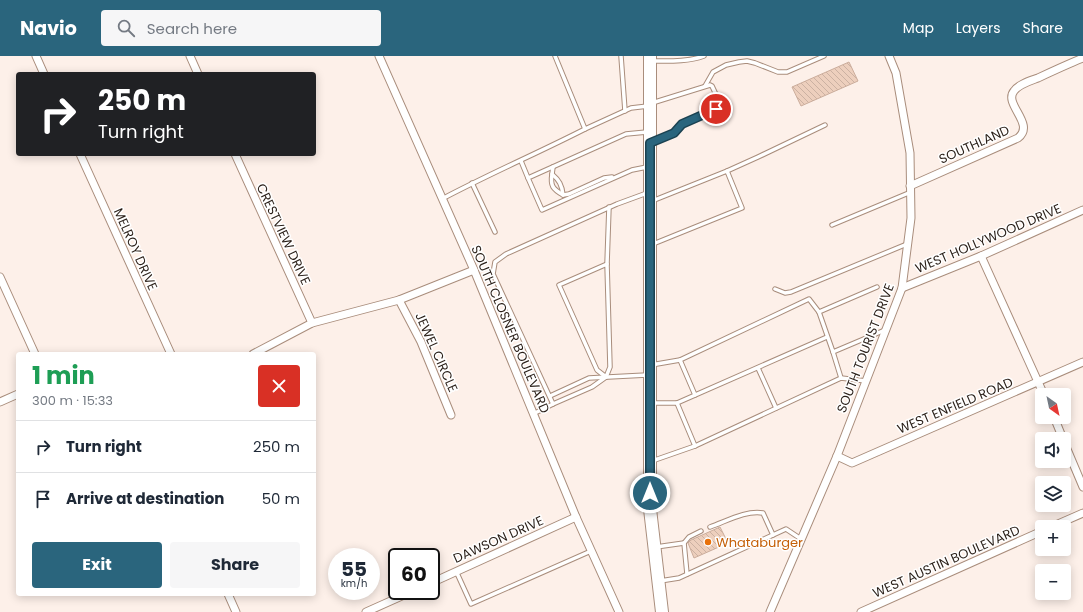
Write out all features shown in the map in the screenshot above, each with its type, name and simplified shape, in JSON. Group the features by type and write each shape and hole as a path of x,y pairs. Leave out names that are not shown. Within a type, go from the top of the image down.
{"main road":[{"path":"650,58 650,509 662,612"}],"street":[{"path":"36,56 43,72"},
{"path":"190,56 197,72"},
{"name":"SOUTH CLOSNER BOULEVARD","path":"379,56 474,270 576,517 619,612"},
{"name":"SOUTH TOURIST DRIVE","path":"770,612 837,456 902,288 910,218 910,153 896,73 889,56"},
{"name":"SOUTHLAND","path":"910,189 1018,138 1022,134 1024,128 1012,100 1014,90 1026,83 1083,58"},
{"name":"MELROY DRIVE","path":"81,156 170,352"},
{"name":"CRESTVIEW DRIVE","path":"236,156 312,324"},
{"name":"WEST HOLLYWOOD DRIVE","path":"902,288 981,256 1083,210"},
{"path":"981,256 1041,388"},
{"path":"257,352 312,324 399,300 474,270"},
{"path":"0,277 34,352"},
{"name":"JEWEL CIRCLE","path":"399,300 420,342 451,415"},
{"name":"WEST ENFIELD ROAD","path":"837,456 852,464 1083,362"},
{"path":"0,402 16,395"},
{"path":"1071,459 1083,487"},
{"path":"1067,520 1083,513"},
{"name":"DAWSON DRIVE","path":"440,579 576,517"},
{"name":"WEST AUSTIN BOULEVARD","path":"861,612 1035,534"},
{"path":"229,596 236,612"},
{"path":"366,612 392,600"}],"lane":[{"path":"556,56 585,129"},
{"path":"621,56 625,111"},
{"path":"678,56 678,61"},
{"path":"650,58 678,61 691,60 704,56"},
{"path":"705,86 713,72 726,65 747,61 778,72 787,72 824,56"},
{"path":"442,199 472,183 631,108 650,105 710,85 712,86 719,101 716,109 682,124 674,133 650,138 626,134 528,178"},
{"path":"554,404 493,274 496,262 506,254 609,207 650,197 727,171 825,126"},
{"path":"521,161 542,210 632,170 650,166"},
{"path":"553,166 550,181 555,190 563,195 569,194 604,178 617,177"},
{"path":"650,246 742,208 727,171"},
{"path":"552,174 562,185 563,195"},
{"path":"472,183 495,232"},
{"path":"832,226 910,189"},
{"path":"533,414 592,387 606,377 610,367 607,264 609,207"},
{"path":"775,289 785,293 791,292 907,244"},
{"path":"606,377 597,370 559,285 607,264"},
{"path":"819,312 877,287"},
{"path":"550,396 589,378 606,377 650,370 680,360 809,299 819,312 841,378"},
{"path":"832,352 885,330"},
{"path":"650,403 677,403 827,337"},
{"path":"680,360 695,396"},
{"path":"758,368 776,408"},
{"path":"650,462 695,446 841,378 866,381"},
{"path":"677,403 695,446"},
{"path":"710,527 754,512 763,513 773,535"},
{"path":"659,581 679,578 786,529 801,539"},
{"path":"655,548 684,543 689,537 701,531"},
{"path":"684,543 687,574"},
{"path":"456,571 471,604 591,551"}],"building":[{"path":"849,62 858,81 801,106 792,87"},
{"name":"Whataburger","path":"720,527 728,543 694,558 688,543 691,540"}],"place":[{"name":"Whataburger","path":"708,542"}],"route":[{"path":"650,493 650,143 674,133 682,124 716,109"}]}
